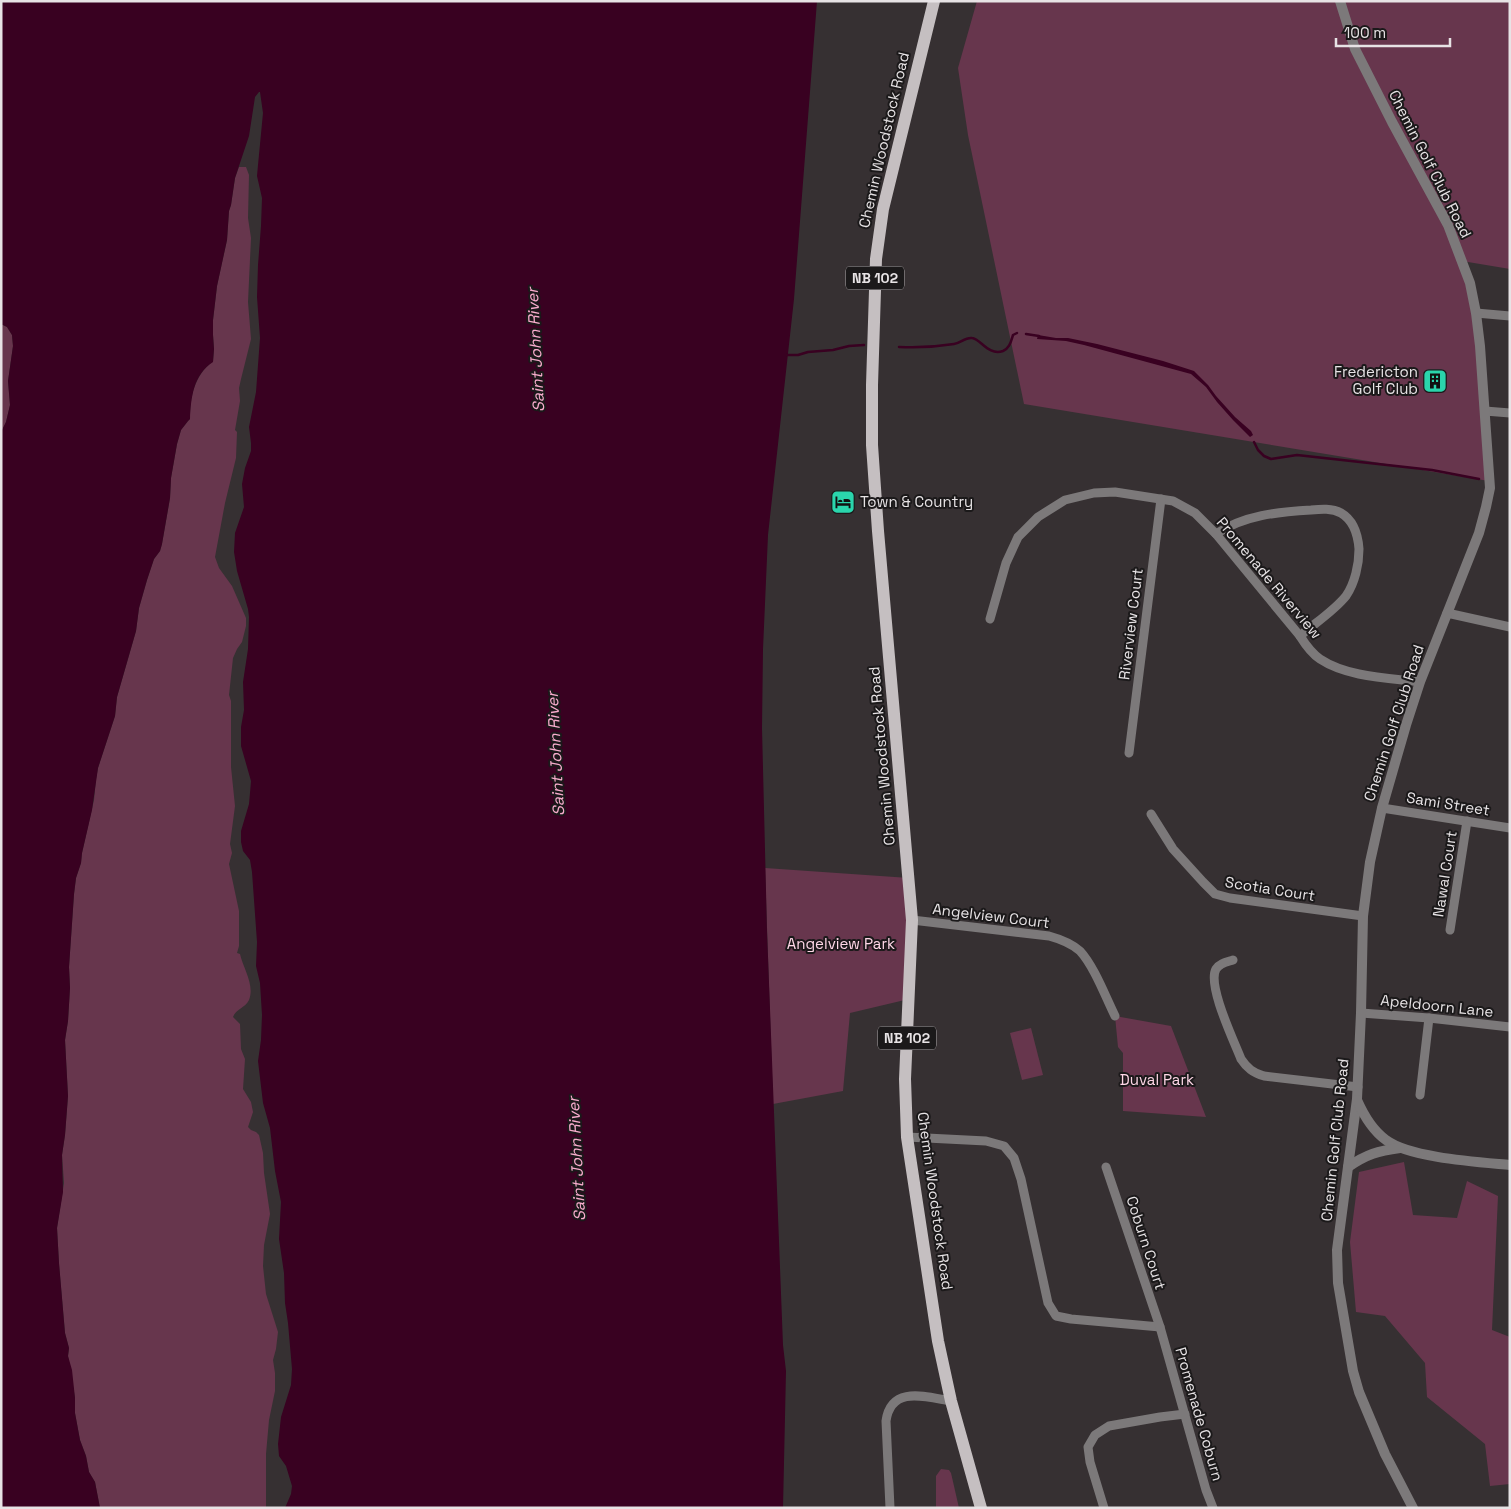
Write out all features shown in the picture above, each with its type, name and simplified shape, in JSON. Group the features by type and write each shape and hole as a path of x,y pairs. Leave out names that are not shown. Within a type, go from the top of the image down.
{"main road":[{"name":"Chemin Woodstock Road","path":"934,1 883,209 876,259 872,445 912,920 905,1079 907,1137 938,1341 951,1401 981,1508"}],"street":[{"name":"Chemin Golf Club Road","path":"1340,1 1355,49 1448,225 1470,283 1480,346 1490,488 1479,533 1420,682 1396,754 1370,862 1363,916 1357,1099 1337,1250 1338,1282 1358,1392 1385,1454 1413,1508"},
{"path":"1476,313 1510,316"},
{"path":"1485,410 1510,412"},
{"name":"Promenade Riverview","path":"990,619 1006,563 1018,537 1038,517 1065,500 1094,493 1138,494 1173,501 1195,514 1216,534 1319,659 1346,671 1420,682"},
{"name":"Riverview Court","path":"1129,753 1161,499"},
{"path":"1216,534 1228,526 1261,515 1329,509 1339,511 1347,516 1353,525 1358,545 1359,557 1353,583 1340,603 1300,636"},
{"path":"1448,614 1510,627"},
{"name":"Sami Street","path":"1382,808 1510,828"},
{"name":"Scotia Court","path":"1151,814 1173,849 1215,894 1230,898 1363,916"},
{"name":"Nawal Court","path":"1450,930 1467,821"},
{"name":"Angelview Court","path":"912,920 1049,936 1065,942 1080,952 1089,965 1115,1016"},
{"path":"1233,960 1221,963 1216,969 1214,977 1215,986 1222,1012 1245,1065 1257,1074 1264,1076 1358,1087"},
{"name":"Apeldoorn Lane","path":"1361,1013 1510,1027"},
{"path":"1420,1095 1429,1018"},
{"path":"1357,1099 1362,1112 1378,1133 1387,1141 1400,1148 1510,1166"},
{"path":"907,1137 986,1141 1004,1146 1014,1158 1048,1303 1056,1316 1160,1327"},
{"path":"1348,1167 1361,1158 1374,1153 1400,1148"},
{"name":"Coburn Court","path":"1106,1167 1160,1327"},
{"name":"Promenade Coburn","path":"1160,1327 1206,1490 1213,1508"},
{"path":"890,1508 887,1412 892,1404 907,1396 951,1401"},
{"path":"1104,1508 1088,1447 1095,1435 1108,1426 1185,1414"}],"green space":[{"name":"Fredericton Golf Club","path":"977,1 1510,1 1510,269 1462,261 1470,283 1489,481 1024,404 968,135 958,68"},
{"path":"239,167 246,167 249,175 248,218 251,238 248,302 251,339 239,388 240,401 235,430 237,432 236,458 215,557 219,568 232,586 246,618 242,642 233,658 229,695 231,701 231,767 235,806 230,844 232,853 229,864 239,911 239,946 237,953 240,954 251,988 249,1000 233,1017 240,1024 241,1049 245,1059 243,1089 251,1102 253,1112 248,1127 259,1135 263,1153 270,1214 264,1245 263,1266 266,1294 278,1332 273,1360 275,1391 269,1420 266,1454 266,1508 100,1508 95,1482 89,1472 80,1440 75,1413 75,1398 68,1356 69,1348 65,1333 57,1228 64,1183 62,1155 68,1096 65,1040 68,1021 69,967 74,894 94,800 98,768 115,716 117,697 136,631 139,608 147,580 154,559 160,551 162,544 177,444 181,430 190,419 192,395 197,380 213,361 213,320 217,286 227,240 229,211 235,178"},
{"path":"1,324 7,327 12,335 13,346 8,381 10,405 6,422 1,432"},
{"name":"Angelview Park","path":"765,868 909,878 909,999 850,1013 843,1091 773,1104"},
{"name":"Duval Park","path":"1115,1016 1171,1026 1206,1117 1123,1111 1123,1053 1118,1047"},
{"path":"1031,1028 1043,1075 1022,1080 1010,1033"},
{"path":"1404,1162 1413,1215 1457,1218 1467,1181 1498,1196 1492,1330 1510,1337 1510,1484 1490,1486 1485,1444 1427,1397 1425,1363 1385,1316 1356,1312 1350,1242 1359,1172"},
{"path":"941,1469 949,1470 951,1473 959,1508 936,1508 936,1476"}],"water":[{"name":"Saint John River","path":"1,1 817,1 794,299 768,535 763,649 762,728 767,931 783,1345 786,1371 783,1508 285,1508 292,1486 286,1466 279,1456 278,1444 281,1417 291,1385 292,1369 284,1273 279,1239 281,1202 270,1128 263,1103 258,1061 262,1015 260,983 256,966 257,942 252,872 250,860 243,851 241,842 241,831 249,804 251,781 241,746 241,727 244,710 243,682 248,649 249,617 234,552 235,533 244,507 242,484 251,451 249,427 256,392 260,338 257,297 262,198 257,176 263,113 259,92 255,97 249,136 235,178 229,211 227,240 217,286 213,320 213,362 206,367 197,380 192,395 190,419 181,430 177,444 162,544 160,551 154,559 139,608 136,631 117,697 115,716 98,768 92,810 74,894 69,967 68,1021 65,1040 68,1096 62,1155 63,1192 57,1228 65,1333 72,1370 75,1413 80,1440 89,1472 95,1482 100,1508 1,1508 1,432 6,422 10,405 8,381 13,346 12,335 7,327 1,324"},
{"path":"1038,335 1068,338 1097,344 1194,371 1253,435 1250,437 1217,402 1206,387 1191,374 1084,345 1066,341 1037,339"}],"waterway":[{"path":"899,347 947,345 972,338 989,349 998,352 1007,348 1013,335 1017,333"},
{"path":"1026,334 1039,336"},
{"path":"787,355 864,345"},
{"path":"1254,442 1258,450 1264,456 1271,459 1297,455 1432,470 1479,479"}],"place":[{"name":"Fredericton Golf Club","path":"1435,381"},
{"name":"Town & Country","path":"843,502"}]}
